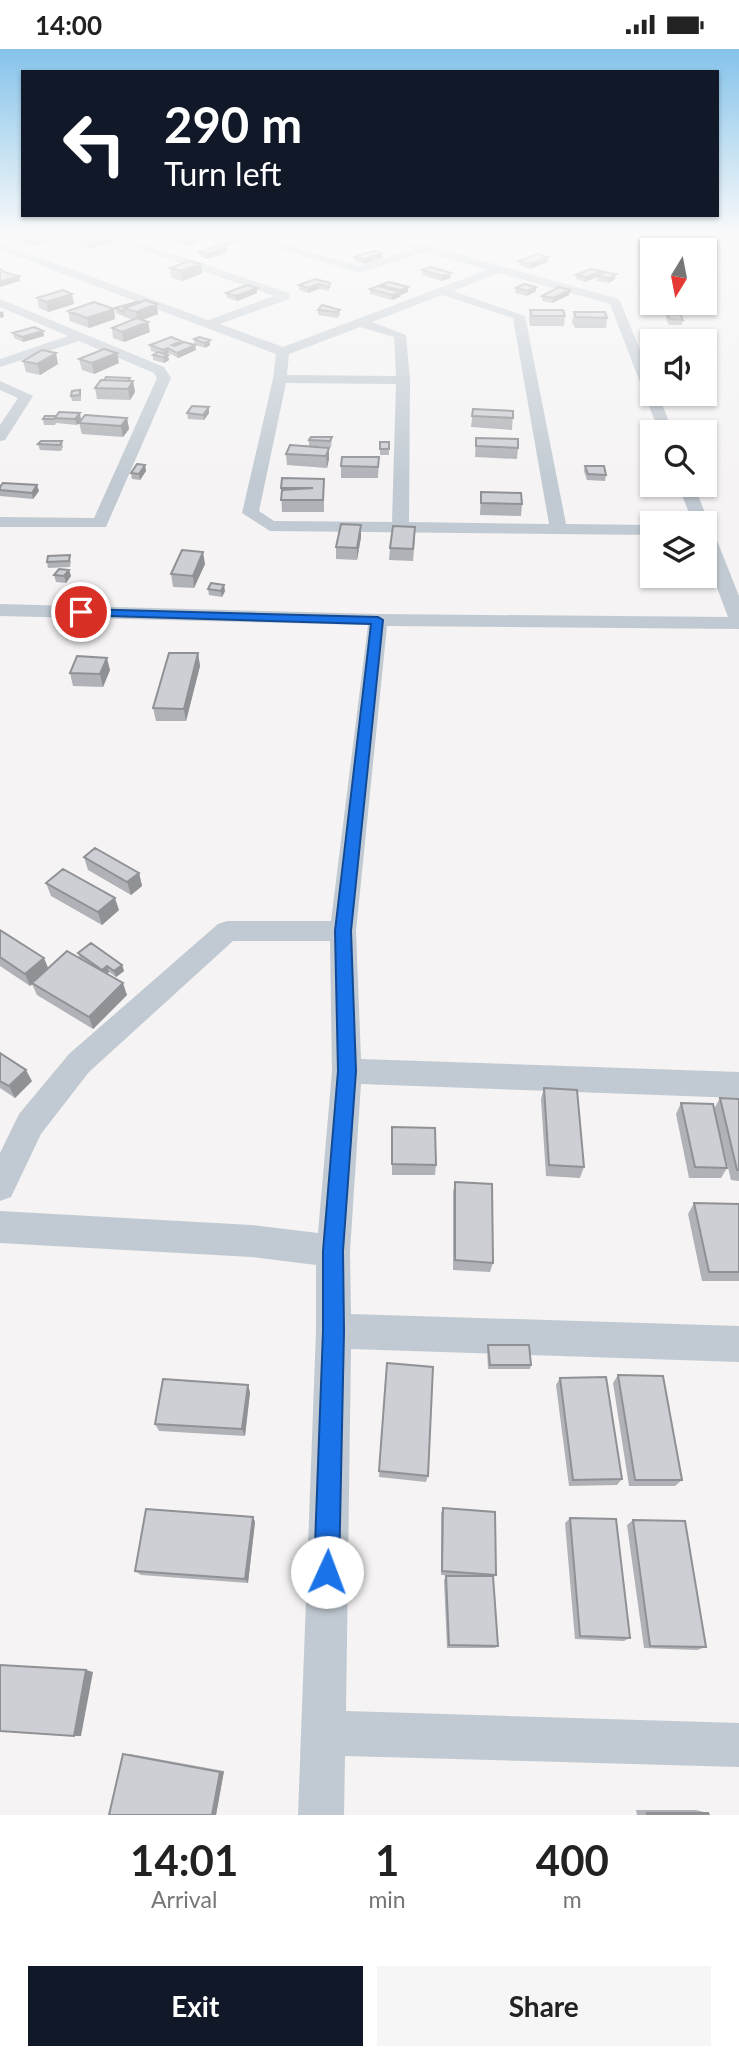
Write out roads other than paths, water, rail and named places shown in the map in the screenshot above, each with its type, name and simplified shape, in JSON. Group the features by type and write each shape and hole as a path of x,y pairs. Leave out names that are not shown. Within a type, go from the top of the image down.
{"street":[{"path":"0,522 100,523 164,378 159,370 31,316"},
{"path":"189,316 283,352 378,316"},
{"path":"208,324 229,316"},
{"path":"519,316 558,529"},
{"path":"621,316 661,420"},
{"path":"362,323 400,335 403,380 400,529"},
{"path":"0,362 78,337"},
{"path":"283,352 280,379 250,513 271,526 640,530"},
{"path":"280,379 403,380"},
{"path":"0,385 26,396 0,437"},
{"path":"0,610 378,620 739,622 717,564"},
{"path":"321,1815 334,1331 333,1251 347,1071 343,931 378,620"},
{"path":"0,1187 30,1123 79,1063 227,931 343,931"},
{"path":"347,1071 739,1085"},
{"path":"0,1227 251,1241 333,1251"},
{"path":"334,1331 739,1344"},
{"path":"322,1733 739,1745"}]}
